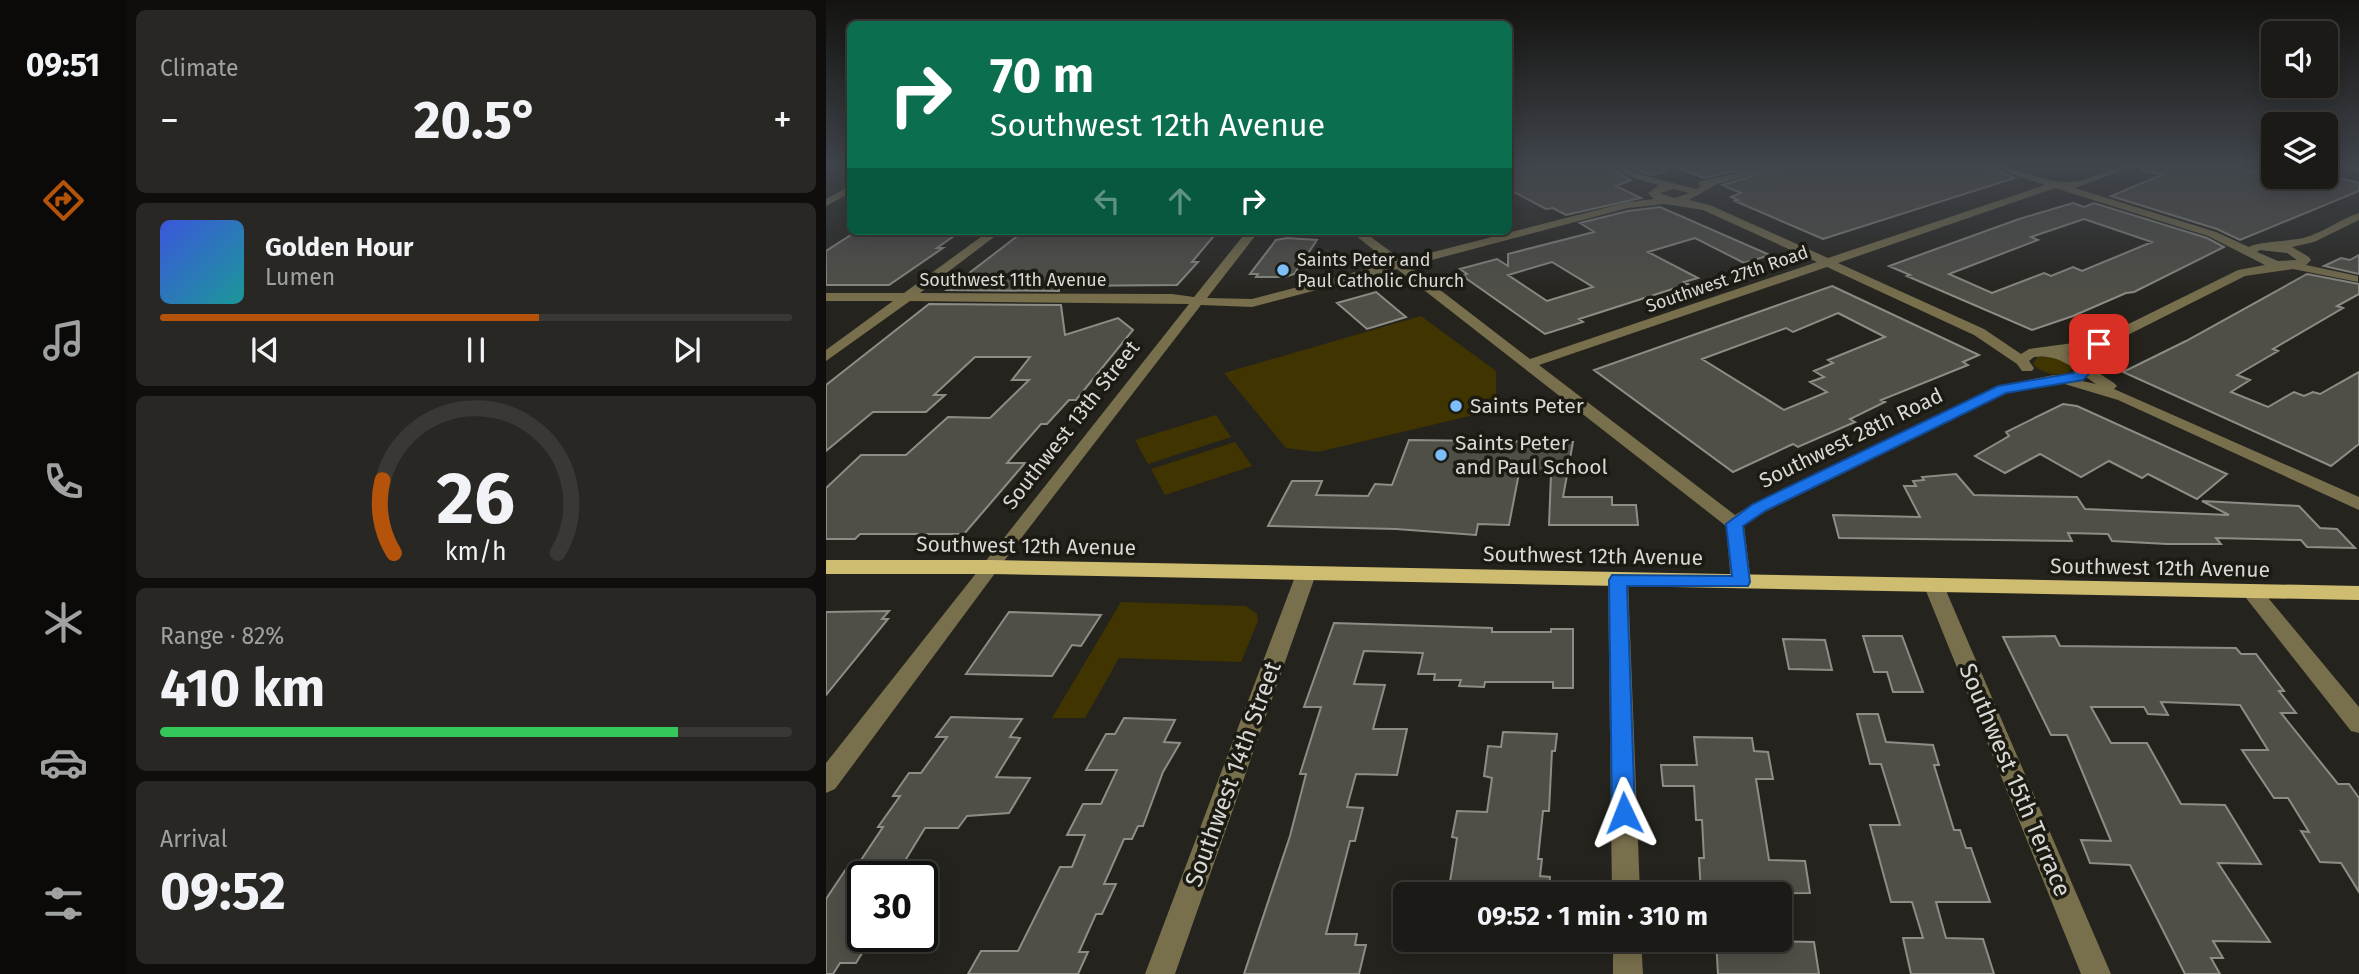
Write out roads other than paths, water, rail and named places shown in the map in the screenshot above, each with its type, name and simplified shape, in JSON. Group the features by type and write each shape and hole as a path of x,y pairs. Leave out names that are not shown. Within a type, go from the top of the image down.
{"main road":[{"name":"Southwest 12th Avenue","path":"826,567 990,567 2359,593"}],"street":[{"name":"Southwest 11th Avenue","path":"826,297 1172,298 1221,304 1252,303 1607,210"},
{"path":"1714,210 1979,332 2073,358 2082,368 2123,397"},
{"name":"Southwest 27th Road","path":"1529,364 1981,210"},
{"path":"2136,210 2211,234 2304,257 2356,280"},
{"path":"2242,273 2254,261 2252,247 2310,240 2359,216"},
{"path":"2211,234 2252,254 2287,265 2356,280"},
{"path":"826,357 991,235"},
{"name":"Southwest 13th Street","path":"826,782 1250,235"},
{"path":"1361,235 1735,524 1741,582"},
{"path":"2022,362 2029,353 2099,344 2242,273 2301,264 2310,240"},
{"path":"1979,332 2034,373 2123,397 2359,504"},
{"path":"2059,379 2078,377 2099,344"},
{"name":"Southwest 28th Road","path":"2003,389 2022,362"},
{"name":"Southwest 28th Road","path":"1735,524 1759,508 2003,389 2059,379"},
{"name":"Southwest 14th Street","path":"1160,974 1306,573"},
{"path":"1618,580 1626,882"},
{"name":"Southwest 15th Terrace","path":"1934,586 2096,974"},
{"path":"2253,593 2359,724"},
{"path":"1627,952 1628,974"}],"place":[{"name":"Saints Peter and Paul Catholic Church","path":"1283,270"},
{"name":"Saints Peter","path":"1456,406"},
{"name":"Saints Peter and Paul School","path":"1441,455"}]}
